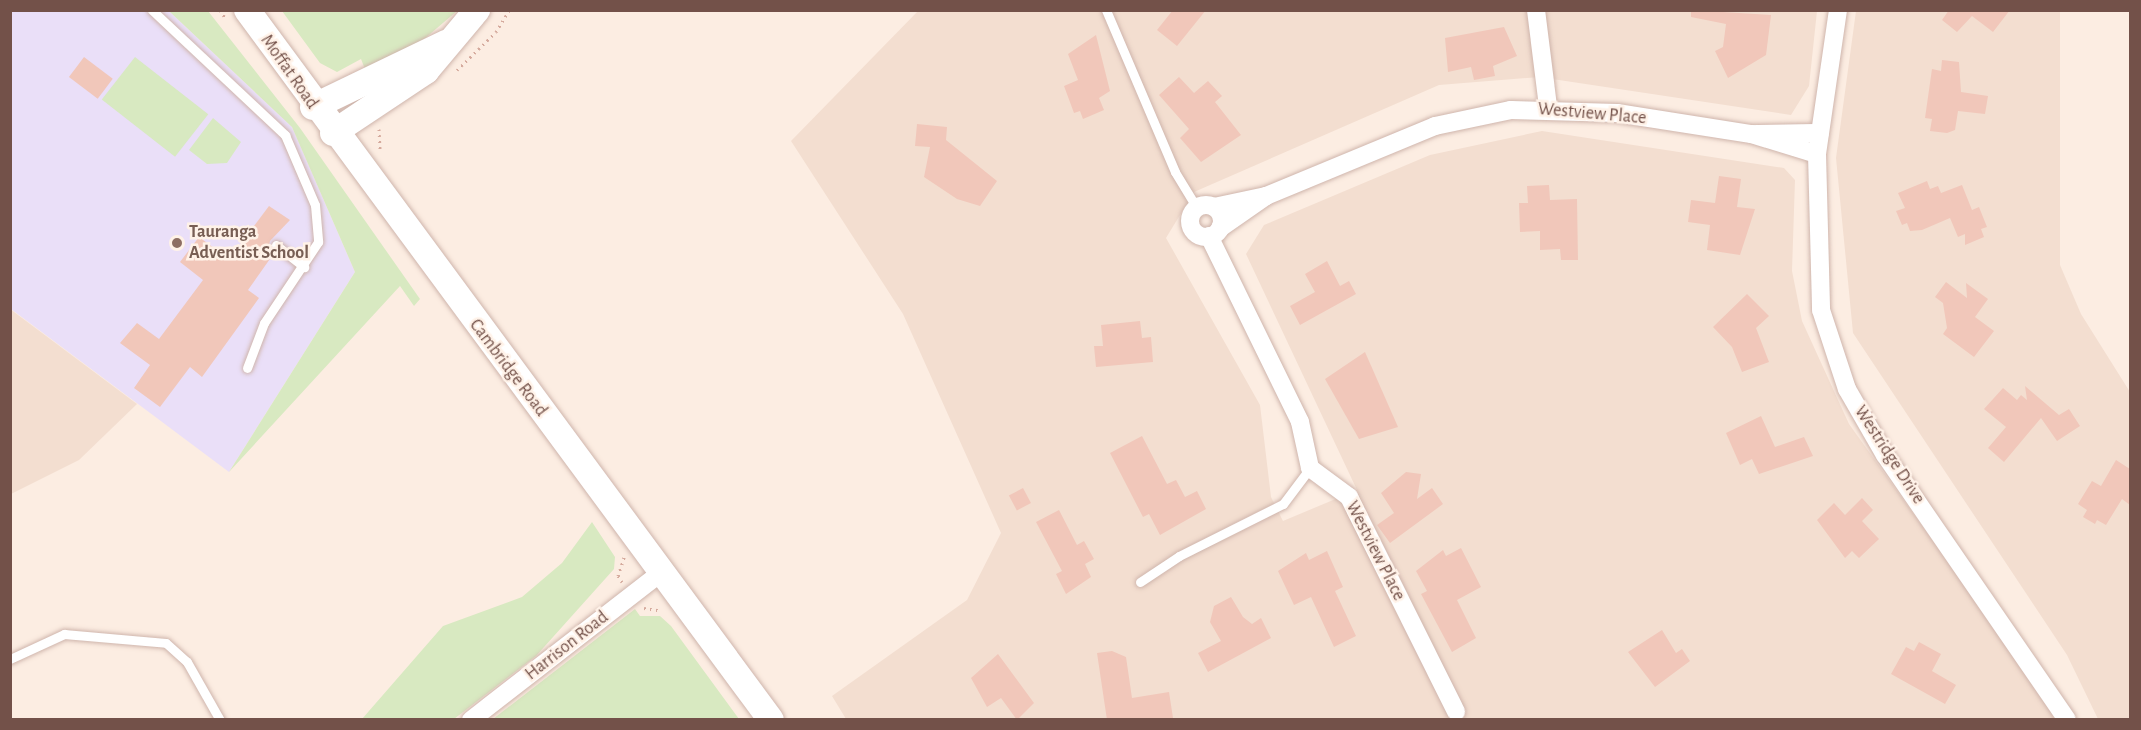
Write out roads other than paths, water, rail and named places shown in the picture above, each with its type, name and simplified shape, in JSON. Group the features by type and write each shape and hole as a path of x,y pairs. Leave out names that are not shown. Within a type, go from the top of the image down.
{"main road":[{"name":"Moffat Road","path":"247,10 333,133"},
{"path":"333,133 426,71 446,43 477,10"},
{"path":"313,107 446,43"},
{"name":"Cambridge Road","path":"333,133 771,720"}],"street":[{"path":"1536,10 1548,107"},
{"name":"Westridge Drive","path":"1838,10 1817,154 1821,310 1847,388 1885,455 2067,720"},
{"name":"Westview Place","path":"1214,232 1266,196 1435,126 1548,107 1752,134 1820,133"},
{"name":"Westview Place","path":"1752,134 1817,154"},
{"name":"Westview Place","path":"1205,207 1266,196"},
{"path":"1214,232 1191,227 1205,207 1221,214 1214,232 1300,422 1310,468"},
{"name":"Westview Place","path":"1310,468 1349,497 1456,712"},
{"name":"Harrison Road","path":"471,720 662,572"}],"lane":[{"path":"152,10 285,135 315,205 318,242 304,267 264,323 248,368"},
{"path":"1106,10 1175,172 1205,207"},
{"path":"276,245 304,267"},
{"path":"1140,582 1179,556 1283,504 1310,468"},
{"path":"10,659 64,634 166,643 187,662 220,720"}],"place":[{"name":"Tauranga Adventist School","path":"177,243"}]}
